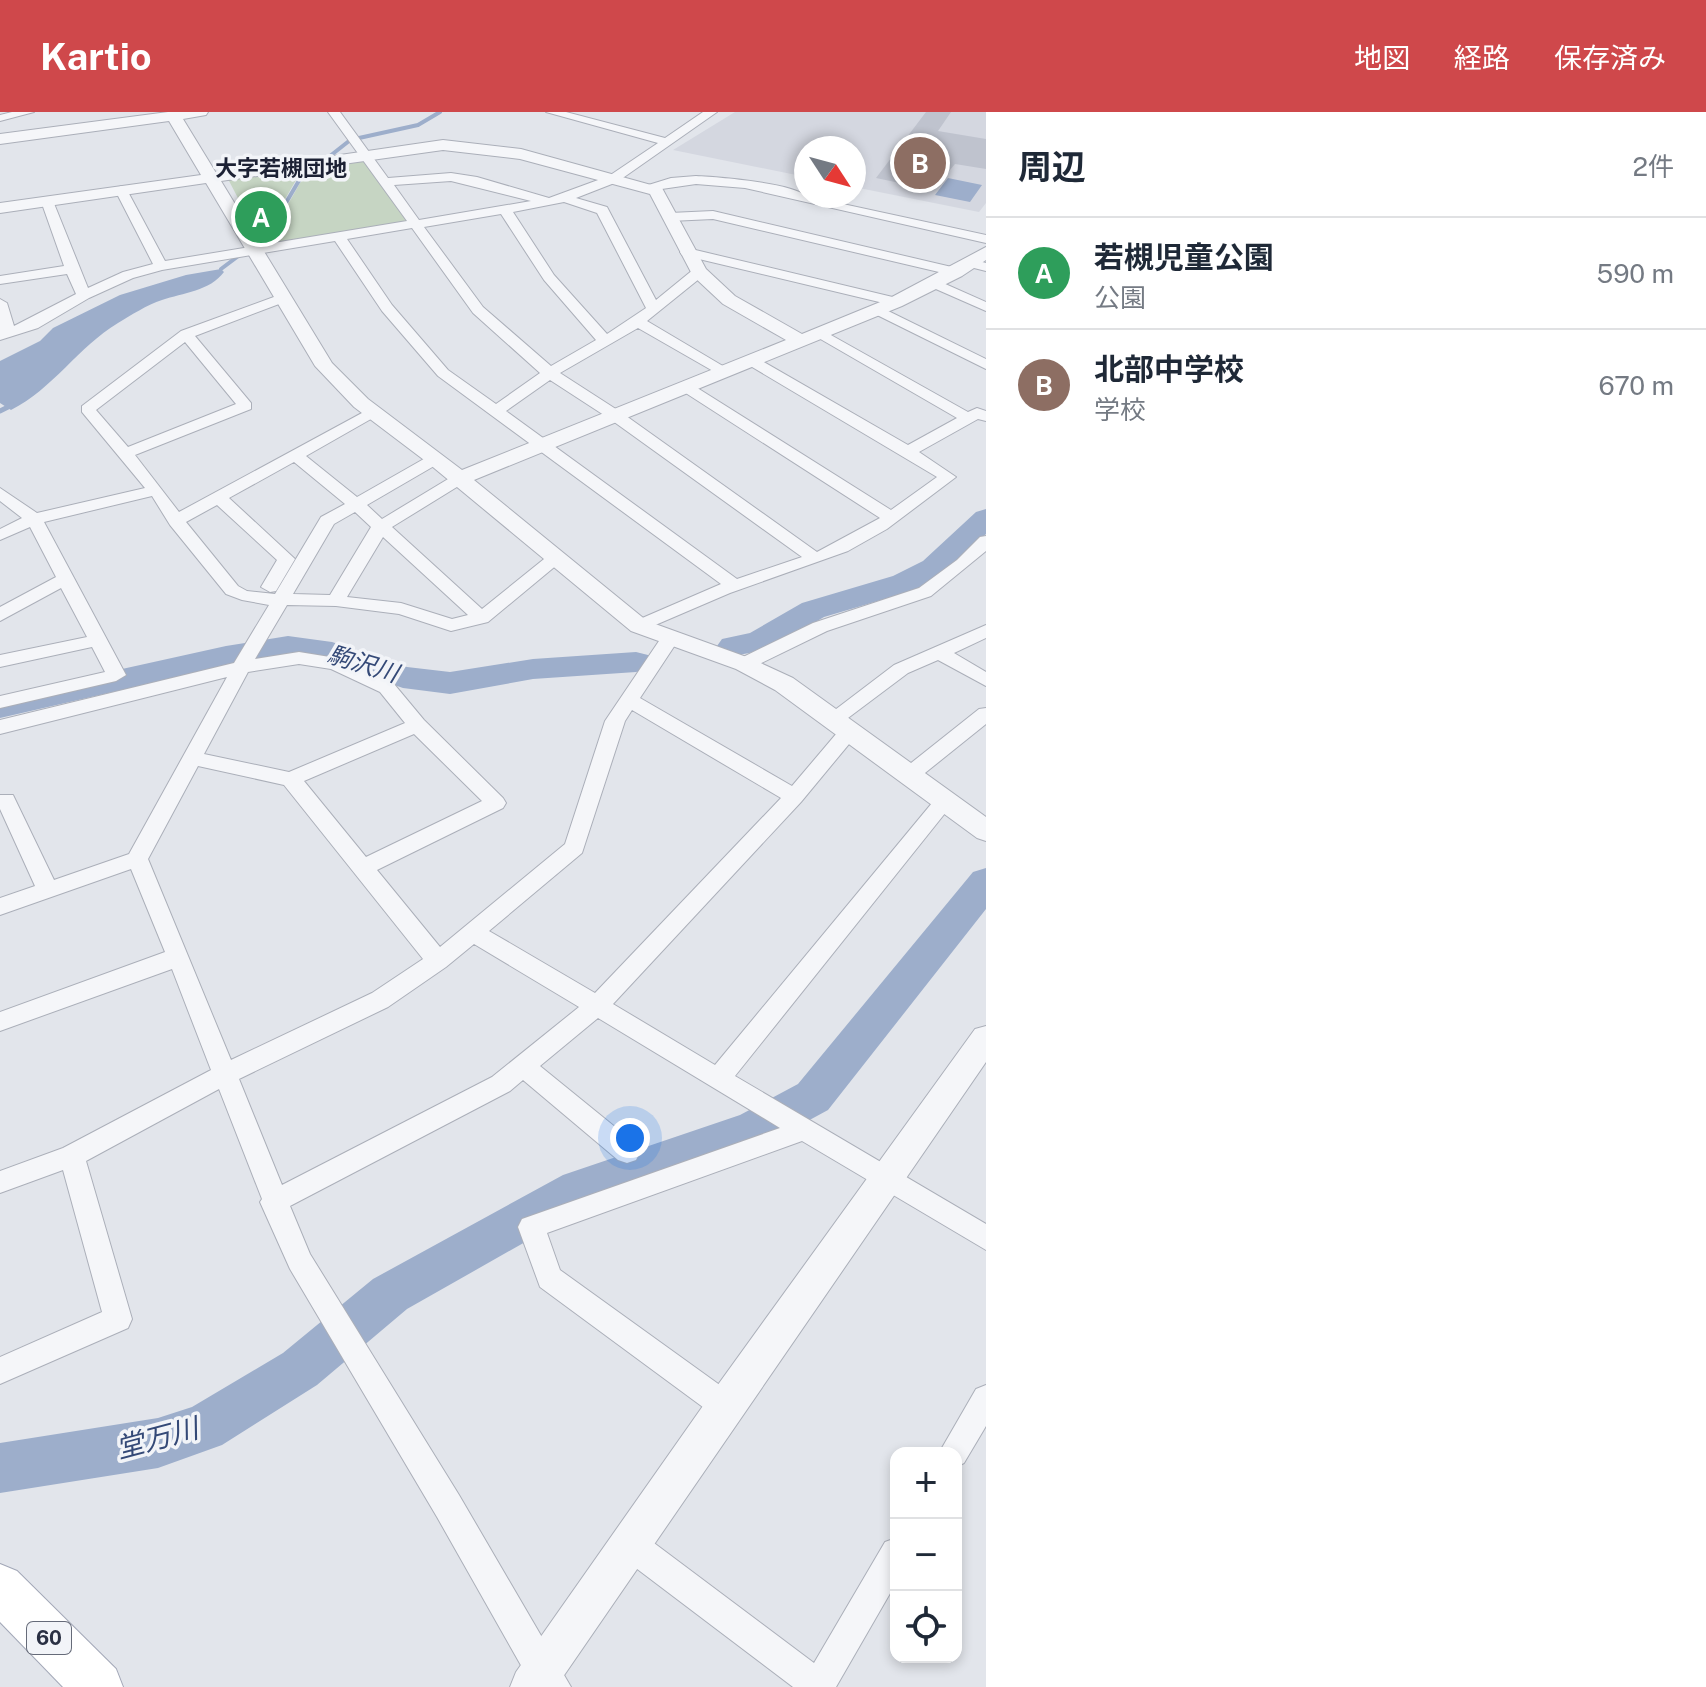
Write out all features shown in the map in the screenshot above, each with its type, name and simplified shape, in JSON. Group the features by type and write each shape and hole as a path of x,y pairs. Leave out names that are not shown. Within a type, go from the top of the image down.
{"main road":[{"name":"60","path":"0,1588 98,1687"}],"street":[{"path":"0,118 28,112"},
{"path":"0,139 201,112"},
{"path":"334,112 478,310 550,373 616,416 816,559"},
{"path":"552,112 668,142"},
{"path":"0,303 4,334 59,313 84,295 128,275 161,266 419,226 557,200 613,179 711,112"},
{"path":"173,114 324,366 373,412 639,626 744,664 784,684 986,831"},
{"path":"0,208 443,145 521,154 656,191 699,272 729,300 979,414"},
{"path":"387,182 451,177 602,210 654,310"},
{"path":"648,187 664,182 699,181 765,188 986,239"},
{"path":"121,190 161,266"},
{"path":"47,201 84,295"},
{"path":"506,211 549,277 605,341"},
{"path":"670,217 713,215 975,264"},
{"path":"339,238 387,308 443,373 735,586"},
{"path":"687,252 887,306 986,365"},
{"path":"336,601 380,527 459,479 887,306 975,264"},
{"path":"0,280 72,269"},
{"path":"496,411 550,373 638,322 699,272"},
{"path":"934,283 986,307"},
{"path":"282,298 186,334 87,409 156,490 176,521 232,590 242,595 401,609 451,625 482,618 555,559"},
{"path":"638,322 725,372"},
{"path":"126,453 246,406 186,334"},
{"path":"639,626 859,540 948,477 752,361"},
{"path":"686,387 892,518"},
{"path":"176,521 373,412"},
{"path":"908,452 979,414"},
{"path":"295,455 356,504 482,618"},
{"path":"272,598 327,521 435,459"},
{"path":"0,535 34,519 156,490"},
{"path":"0,493 34,519 116,675 0,702"},
{"path":"0,907 137,859 261,633 286,559 219,498"},
{"path":"744,664 820,627 925,592 963,564 986,541"},
{"path":"0,615 65,579"},
{"path":"273,1202 501,1084 597,1006 794,797 841,726 901,669 986,631"},
{"path":"0,1182 72,1156 223,1075 380,1000 438,961 574,848 615,721 670,639"},
{"path":"0,661 100,640"},
{"path":"939,652 986,680"},
{"path":"0,727 242,665 299,658 336,664 387,688 417,725 496,803 363,868"},
{"path":"629,700 794,797"},
{"path":"908,776 986,714"},
{"path":"192,758 291,779 417,725"},
{"path":"291,779 438,961"},
{"path":"0,802 6,800 48,890"},
{"path":"718,1079 944,802"},
{"path":"137,859 299,1260 448,1506 543,1682 725,1406 984,1043"},
{"path":"471,931 986,1238"},
{"path":"0,1022 178,957"},
{"path":"523,1066 627,1152"},
{"path":"725,1406 550,1278 531,1227 804,1130"},
{"path":"0,1371 118,1319 72,1156"},
{"path":"958,1447 986,1399"},
{"path":"631,1545 820,1686 890,1564"}],"shaded area":[{"path":"735,112 986,112 986,203 979,212 866,189 866,136 794,136 794,175 673,150"}],"green space":[{"path":"355,160 364,162 410,223 263,243 269,238 309,167"},
{"path":"303,168 265,234 260,240 228,179"}],"water":[{"path":"948,178 982,185 970,202 935,195"},
{"path":"221,269 224,272 211,283 156,302 118,323 26,401 11,410 0,403 0,361 40,341 53,328 120,295 186,275"}],"building":[{"path":"926,112 951,112 938,131 986,139 986,169 955,164 933,190 876,178"}],"waterway":[{"path":"359,138 418,125 440,112"},
{"path":"330,156 349,141"},
{"path":"264,240 307,167"},
{"path":"221,269 241,254"},
{"path":"0,411 12,405"},
{"name":"駒沢川","path":"733,646 759,642 813,610 904,583 934,567 986,518"},
{"name":"駒沢川","path":"0,707 226,656 288,646 332,652 403,677 450,683 533,669 636,662"},
{"name":"堂万川","path":"0,1468 158,1443 204,1428 300,1369 390,1294 579,1189 754,1129 813,1097 986,882"}],"place":[{"name":"北部中学校","path":"920,163"},
{"name":"若槻児童公園","path":"261,217"}],"district":[{"name":"大字若槻団地","path":"281,168"}]}
